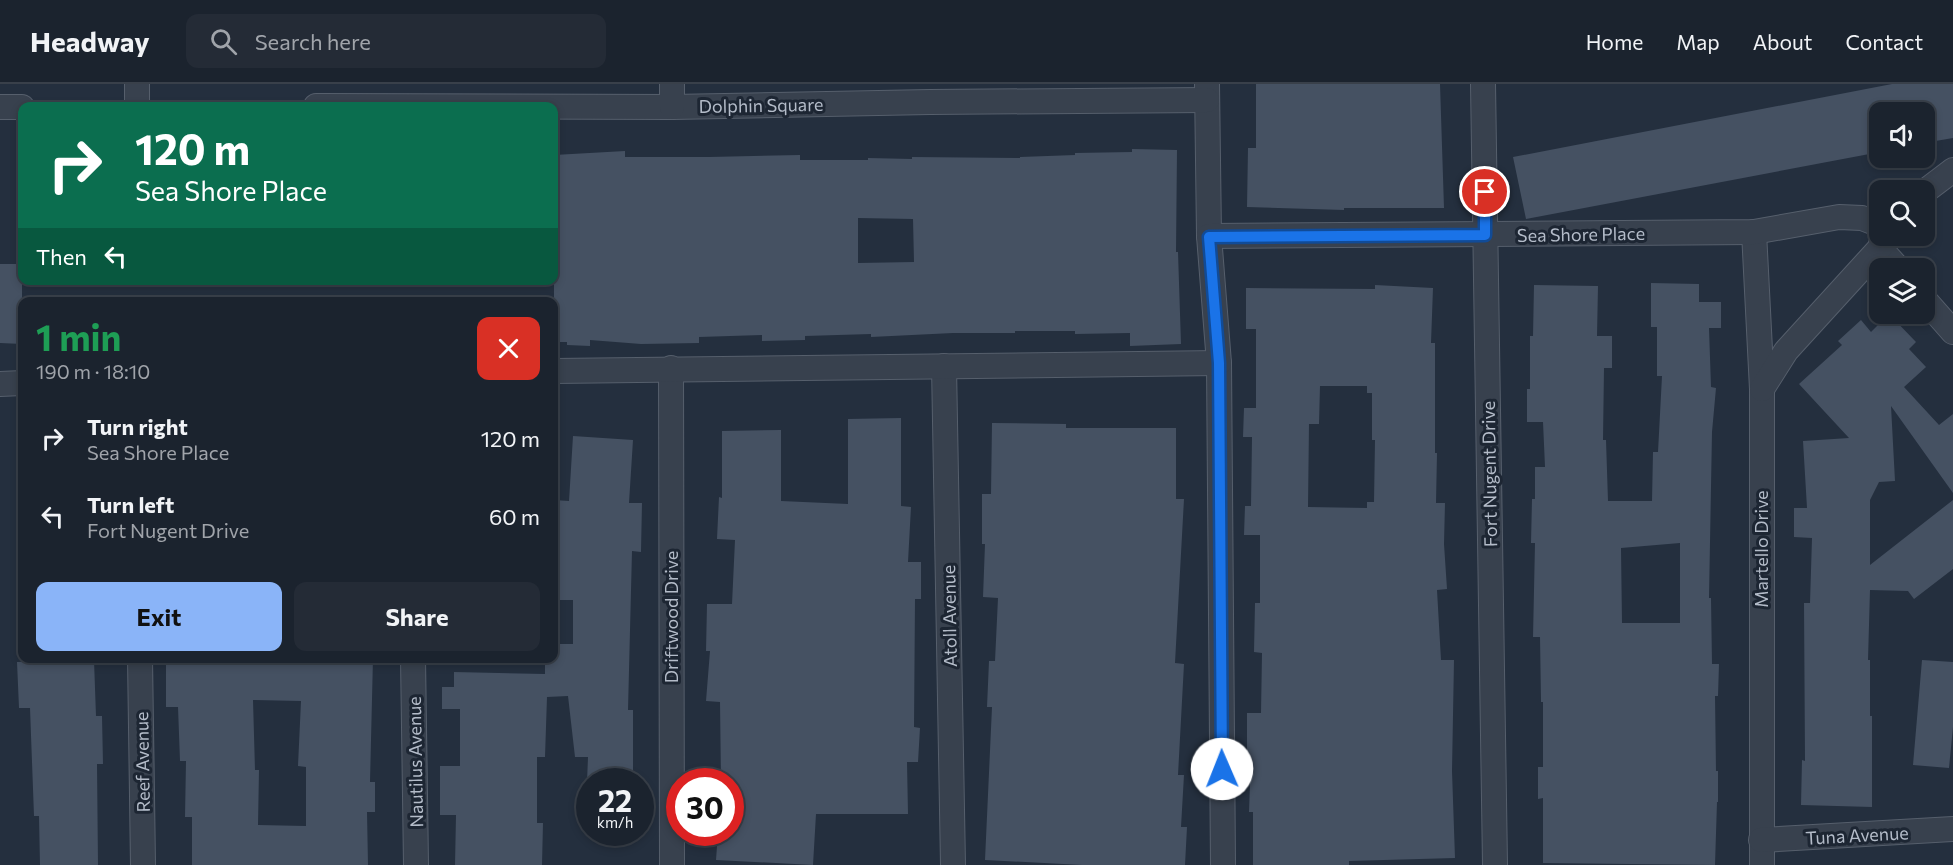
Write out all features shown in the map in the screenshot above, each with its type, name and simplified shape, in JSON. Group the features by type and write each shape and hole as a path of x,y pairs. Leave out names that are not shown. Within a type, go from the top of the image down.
{"street":[{"path":"136,84 137,102"},
{"name":"Fort Nugent Drive","path":"1483,84 1495,865"},
{"path":"1207,92 1209,237 1219,363 1223,865"},
{"name":"Dolphin Square","path":"350,102 409,95 1207,92"},
{"path":"0,107 18,107"},
{"path":"1935,184 1953,170"},
{"name":"Sea Shore Place","path":"1209,237 1754,232 1839,217 1862,218 1869,225"},
{"name":"Martello Drive","path":"1754,232 1762,389 1762,865"},
{"path":"1762,389 1786,351 1873,246"},
{"path":"1935,312 1953,332"},
{"path":"558,371 1219,363"},
{"name":"Atoll Avenue","path":"944,366 953,865"},
{"name":"Driftwood Drive","path":"671,368 672,865"},
{"path":"0,384 18,383"},
{"name":"Reef Avenue","path":"140,663 143,865"},
{"name":"Nautilus Avenue","path":"413,663 416,865"},
{"name":"Tuna Avenue","path":"1761,840 1953,829"}],"building":[{"path":"1256,84 1440,84 1444,208 1344,208 1344,210 1247,207 1248,148 1256,148"},
{"path":"1892,84 1953,84 1953,138 1935,141 1935,102 1869,102 1869,154 1526,219 1513,157"},
{"path":"1132,149 1177,150 1176,252 1178,252 1181,344 1130,346 1130,333 1075,334 1075,331 871,337 871,334 805,336 805,340 762,341 762,335 699,337 699,343 641,344 590,340 590,346 567,345 567,342 558,342 558,297 554,297 554,285 558,285 558,155 625,151 625,157 800,155 800,160 868,160 868,158 912,159 912,157 1020,158 1075,155 1075,153 1132,152","holes":["858,218 913,219 914,262 858,263"]},
{"path":"0,264 18,264 18,285 22,285 22,297 18,297 18,344 0,343"},
{"path":"1651,283 1699,284 1699,302 1721,302 1721,328 1709,328 1711,387 1716,388 1712,432 1709,598 1711,598 1712,664 1719,664 1718,696 1715,696 1718,802 1715,865 1543,863 1543,798 1538,799 1538,767 1543,767 1543,702 1541,702 1540,637 1533,637 1535,543 1531,543 1535,467 1545,467 1543,422 1527,422 1534,285 1598,286 1597,336 1612,336 1612,368 1604,368 1603,440 1606,440 1608,501 1652,501 1653,452 1658,452 1662,376 1657,376 1657,327 1651,327","holes":["1680,543 1680,623 1622,623 1621,548"]},
{"path":"1375,285 1433,288 1431,343 1435,343 1436,503 1445,503 1444,544 1447,589 1437,590 1441,660 1454,660 1452,771 1455,858 1349,861 1349,865 1253,865 1253,812 1249,812 1251,756 1247,756 1247,713 1261,713 1262,653 1254,652 1255,603 1260,603 1260,535 1244,535 1245,506 1251,506 1252,437 1243,437 1244,408 1256,408 1256,329 1246,329 1246,288 1375,289","holes":["1320,386 1367,386 1367,393 1372,393 1372,440 1375,440 1374,502 1367,502 1367,508 1308,507 1309,424 1319,424"]},
{"path":"1861,320 1871,332 1879,324 1899,324 1916,342 1909,349 1926,367 1904,387 1939,425 1953,414 1953,493 1891,406 1895,481 1879,482 1870,500 1870,565 1953,500 1953,569 1914,599 1908,591 1870,590 1868,660 1870,660 1870,716 1872,716 1872,807 1801,805 1802,760 1805,761 1804,603 1810,603 1812,538 1794,537 1794,508 1807,508 1803,441 1849,438 1799,384 1842,345 1838,341"},
{"path":"901,418 901,506 911,507 908,562 921,562 921,599 915,599 914,727 920,728 918,762 907,762 908,814 816,814 813,865 716,860 717,846 744,846 744,768 721,768 720,702 706,701 710,651 706,651 707,604 732,604 735,540 717,539 719,497 722,498 722,431 781,430 781,501 848,504 848,419"},
{"path":"992,423 1066,424 1066,428 1176,428 1176,499 1184,499 1175,663 1184,664 1178,775 1184,775 1181,827 1187,827 1185,865 1082,865 985,860 992,707 987,707 989,661 995,661 998,598 983,597 985,544 982,544 982,494 991,494"},
{"path":"573,436 633,440 629,503 642,503 641,552 632,551 628,710 633,710 633,768 588,768 588,757 575,757 568,696 547,697 545,757 537,757 537,823 543,823 542,865 455,865 456,815 440,815 440,766 460,766 460,709 442,709 442,687 454,687 454,672 545,674 545,663 558,663 558,644 573,644 573,600 558,600 558,500 569,501"},
{"path":"1922,660 1953,662 1953,727 1949,768 1913,765"},
{"path":"17,662 94,663 96,716 102,716 103,764 97,764 98,865 40,865 39,816 34,816 30,708 19,708"},
{"path":"166,663 373,663 370,782 375,782 375,812 367,812 368,865 192,865 192,817 185,817 186,761 180,761 178,707 166,707","holes":["253,700 301,701 298,766 306,767 306,826 258,825 259,770 255,770"]}],"route":[{"path":"1222,769 1219,363 1209,237 1485,235 1485,192"}]}
